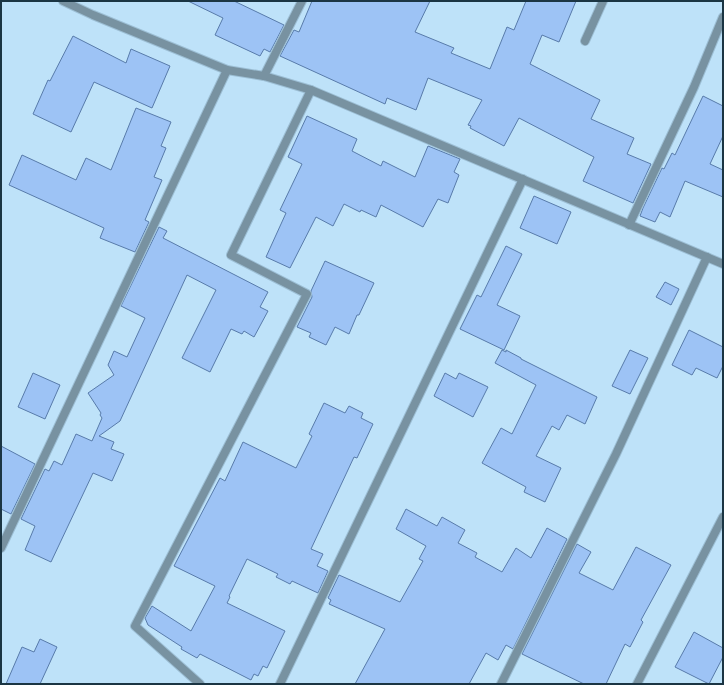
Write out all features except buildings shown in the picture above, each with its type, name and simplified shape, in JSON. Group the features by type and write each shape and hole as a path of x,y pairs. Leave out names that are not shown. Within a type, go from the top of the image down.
{"street":[{"path":"64,1 93,15 227,70 264,76 311,90 723,264"},
{"path":"264,76 302,1"},
{"path":"585,41 603,1"},
{"path":"629,225 694,87 723,17"},
{"path":"1,548 227,70"},
{"path":"200,684 135,626 307,294 232,254 311,90"},
{"path":"280,684 523,179"},
{"path":"502,684 616,454 707,257"},
{"path":"637,684 723,517"}]}
